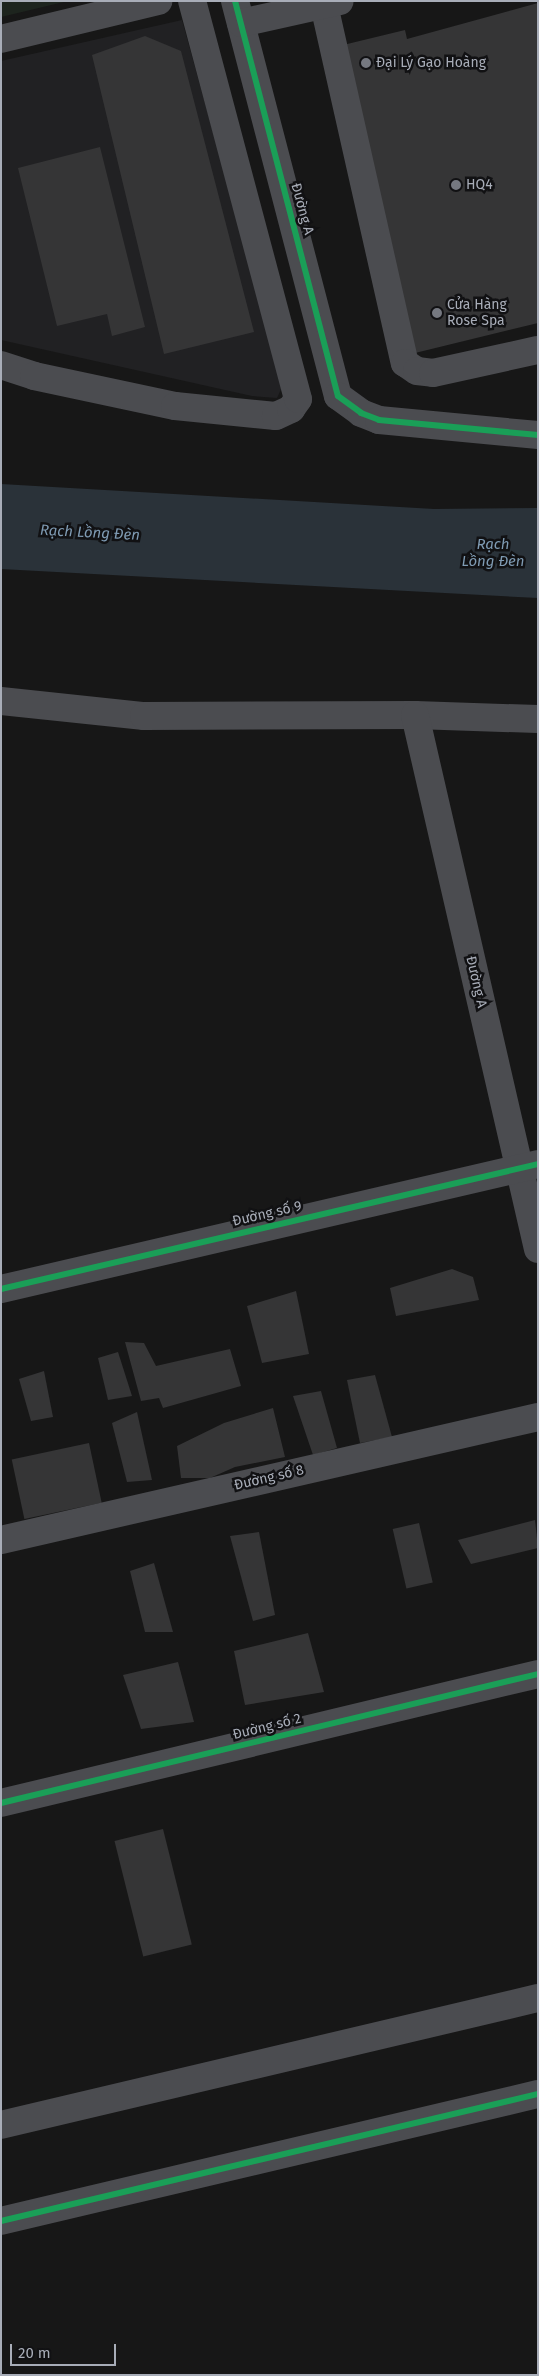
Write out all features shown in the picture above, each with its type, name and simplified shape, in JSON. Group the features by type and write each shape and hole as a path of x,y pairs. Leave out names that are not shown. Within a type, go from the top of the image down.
{"street":[{"path":"1,39 158,1"},
{"path":"1,365 34,376 175,406 276,416 291,409 298,399 192,1"},
{"path":"238,12 332,3 405,363 417,371 433,373 538,350"},
{"name":"Đường A","path":"238,12 338,396 361,413 395,423 538,434"},
{"path":"1,702 144,716 416,715 538,719"},
{"name":"Đường A","path":"416,715 528,1166 538,1249"},
{"name":"Đường số 9","path":"1,1289 528,1166"},
{"name":"Đường số 8","path":"1,1540 538,1417"},
{"name":"Đường số 2","path":"1,1803 538,1674"},
{"path":"1,2125 538,1998"},
{"path":"1,2221 538,2094"}],"shaded area":[{"path":"1,1 68,1 1,17"},
{"path":"182,20 283,385 277,398 252,396 1,340 1,61"}],"water":[{"name":"Rạch Lồng Đèn","path":"1,484 434,509 538,508 538,598 1,569"}],"building":[{"name":"HQ4","path":"538,3 538,323 415,353 339,46 405,30 407,39"},
{"path":"145,36 181,51 254,332 164,354 92,55"},
{"path":"100,147 145,327 112,336 107,314 57,326 18,168"},
{"path":"452,1269 473,1277 479,1300 396,1316 390,1288"},
{"path":"296,1291 309,1354 262,1363 247,1306"},
{"path":"125,1342 144,1343 156,1366 230,1349 241,1386 163,1408 159,1398 141,1401"},
{"path":"118,1352 132,1396 108,1400 98,1358"},
{"path":"44,1371 53,1417 31,1421 19,1379"},
{"path":"375,1375 392,1437 360,1443 347,1380"},
{"path":"321,1391 337,1448 313,1455 293,1396"},
{"path":"273,1408 285,1457 235,1467 210,1478 181,1478 177,1446 224,1423"},
{"path":"137,1412 152,1480 127,1482 112,1423"},
{"path":"89,1443 102,1503 24,1519 12,1459"},
{"path":"535,1520 538,1548 471,1564 458,1540"},
{"path":"419,1523 433,1582 406,1589 393,1529"},
{"path":"259,1532 275,1615 253,1621 230,1536"},
{"path":"154,1563 173,1632 145,1632 130,1571"},
{"path":"308,1633 324,1692 245,1705 234,1651"},
{"path":"178,1662 194,1722 141,1729 123,1675"},
{"path":"163,1829 192,1944 143,1957 114,1841"}],"cycle path":[{"path":"235,1 338,396 361,413 379,420 538,435"},
{"path":"1,1289 538,1164"},
{"path":"1,1803 538,1674"},
{"path":"1,2221 538,2094"}],"place":[{"name":"Đại Lý Gạo Hoàng","path":"366,63"},
{"name":"HQ4","path":"456,185"},
{"name":"Cửa Hàng Rose Spa","path":"437,313"}]}
